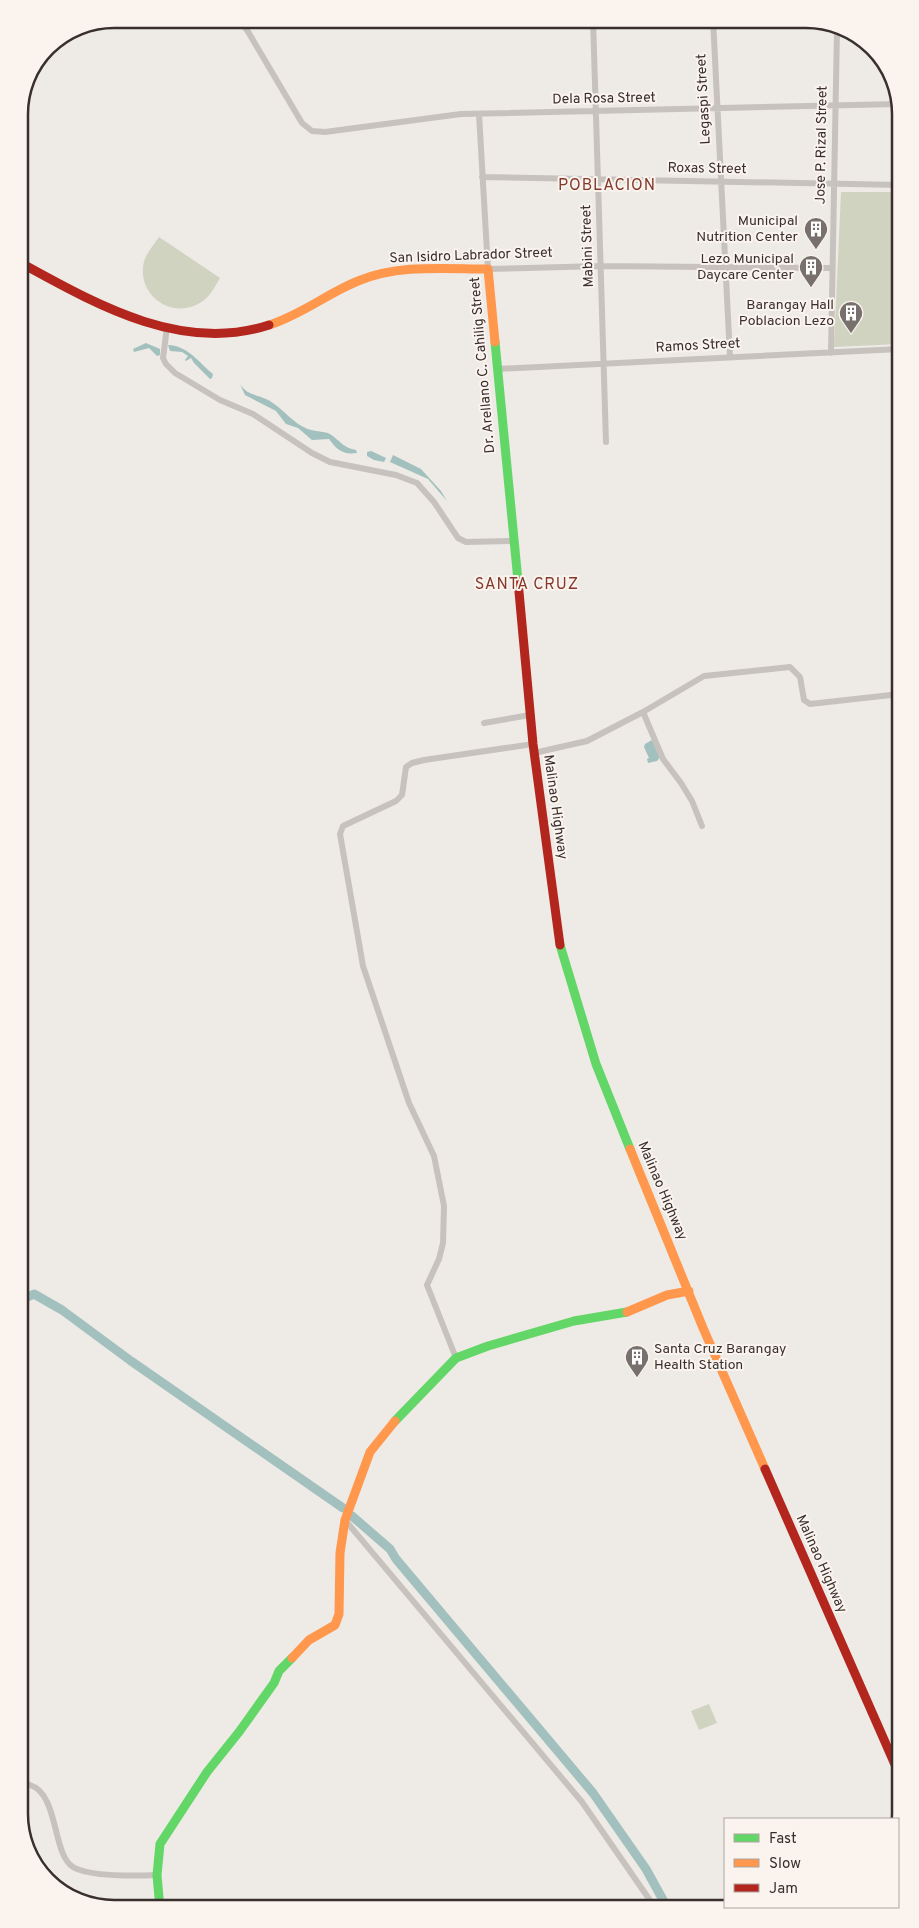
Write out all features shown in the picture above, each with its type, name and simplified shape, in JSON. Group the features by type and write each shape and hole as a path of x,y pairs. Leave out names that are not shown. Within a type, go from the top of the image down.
{"main road":[{"name":"San Isidro Labrador Street","path":"28,267 115,312 166,327 207,332 238,332 274,323 360,280 382,273 418,269 488,269"},
{"name":"Dr. Arellano C. Cahilig Street","path":"488,269 518,584"},
{"name":"Malinao Highway","path":"518,584 530,715 560,949 596,1064 703,1328 892,1758"},
{"path":"159,1900 157,1875 160,1844 207,1772 274,1684 279,1671 310,1640 334,1624 339,1614 340,1553 345,1520 370,1452 394,1422 456,1358 488,1346 574,1321 626,1312 667,1295 689,1291"}],"street":[{"name":"Dela Rosa Street","path":"245,28 302,123 312,130 325,132 461,114 891,104"},
{"name":"Mabini Street","path":"593,28 606,442"},
{"name":"Legaspi Street","path":"713,28 730,357"},
{"name":"Jose P. Rizal Street","path":"831,353 837,34"},
{"name":"Dr. Arellano C. Cahilig Street","path":"479,114 488,269"},
{"name":"Roxas Street","path":"482,177 892,185"},
{"name":"San Isidro Labrador Street","path":"488,269 601,266 832,268"},
{"path":"166,327 163,358 166,364 175,373 204,391 253,414 312,453 330,462 396,475 417,482 434,502 458,538 466,542 514,541"},
{"name":"Ramos Street","path":"497,369 892,349"},
{"path":"456,1358 427,1285 439,1259 443,1243 444,1206 434,1156 409,1103 363,966 340,834 343,826 396,801 402,796 406,768 412,763 587,741 643,712 704,676 790,667 800,677 804,700 810,704 892,695"},
{"path":"643,712 663,759 682,783 702,826"},
{"path":"484,723 530,715"},
{"path":"345,1520 582,1802 650,1900"},
{"path":"28,1785 36,1787 44,1795 62,1852 72,1867 85,1871 125,1876 157,1875"}],"green space":[{"path":"841,192 892,192 892,344 834,347"},
{"path":"159,237 220,278 211,293 202,302 188,308 178,308 168,306 152,296 143,278 143,267 149,251"},
{"path":"709,1704 717,1723 699,1730 691,1711"}],"water":[{"path":"146,343 160,349 160,355 157,356 149,348 134,352 133,349"},
{"path":"168,345 182,348 188,352 213,374 212,378 210,379 191,358 186,361 188,356 182,352 170,351"},
{"path":"240,384 248,392 272,402 305,428 330,434 345,446 356,450 357,453 341,451 329,439 312,440 298,428 286,424 276,411 245,395"},
{"path":"371,451 386,458 384,462 367,456 367,452"},
{"path":"393,455 421,469 441,491 447,501 428,479 390,462"},
{"path":"652,740 660,757 657,761 648,763 647,759 649,758 644,747 645,744"}],"waterway":[{"path":"28,1297 34,1294 62,1310 131,1361 343,1508"},
{"path":"352,1516 390,1549 396,1559 593,1793 646,1869 663,1900"}],"traffic: fast":[{"path":"495,342 518,581"},
{"path":"560,945 596,1064 630,1149"},
{"path":"395,1421 456,1358 488,1346 574,1321 627,1312"},
{"path":"159,1900 157,1875 160,1844 207,1772 239,1732 274,1683 279,1671 292,1658"}],"traffic: slow":[{"path":"269,325 292,316 347,286 374,276 390,272 422,269 488,269 495,342"},
{"path":"630,1149 703,1328 765,1469"},
{"path":"627,1312 667,1295 689,1291"},
{"path":"292,1658 309,1640 335,1625 339,1614 340,1553 345,1520 370,1452 395,1421"}],"traffic: jam":[{"path":"28,267 108,308 139,320 171,329 203,333 236,332 269,325"},
{"path":"518,581 533,744 560,945"},
{"path":"765,1469 892,1758"}],"place":[{"name":"Municipal Nutrition Center","path":"816,250"},
{"name":"Lezo Municipal Daycare Center","path":"811,288"},
{"name":"Barangay Hall Poblacion Lezo","path":"851,334"},
{"name":"Santa Cruz Barangay Health Station","path":"637,1378"}],"district":[{"name":"POBLACION","path":"607,186"},
{"name":"SANTA CRUZ","path":"527,585"}]}
